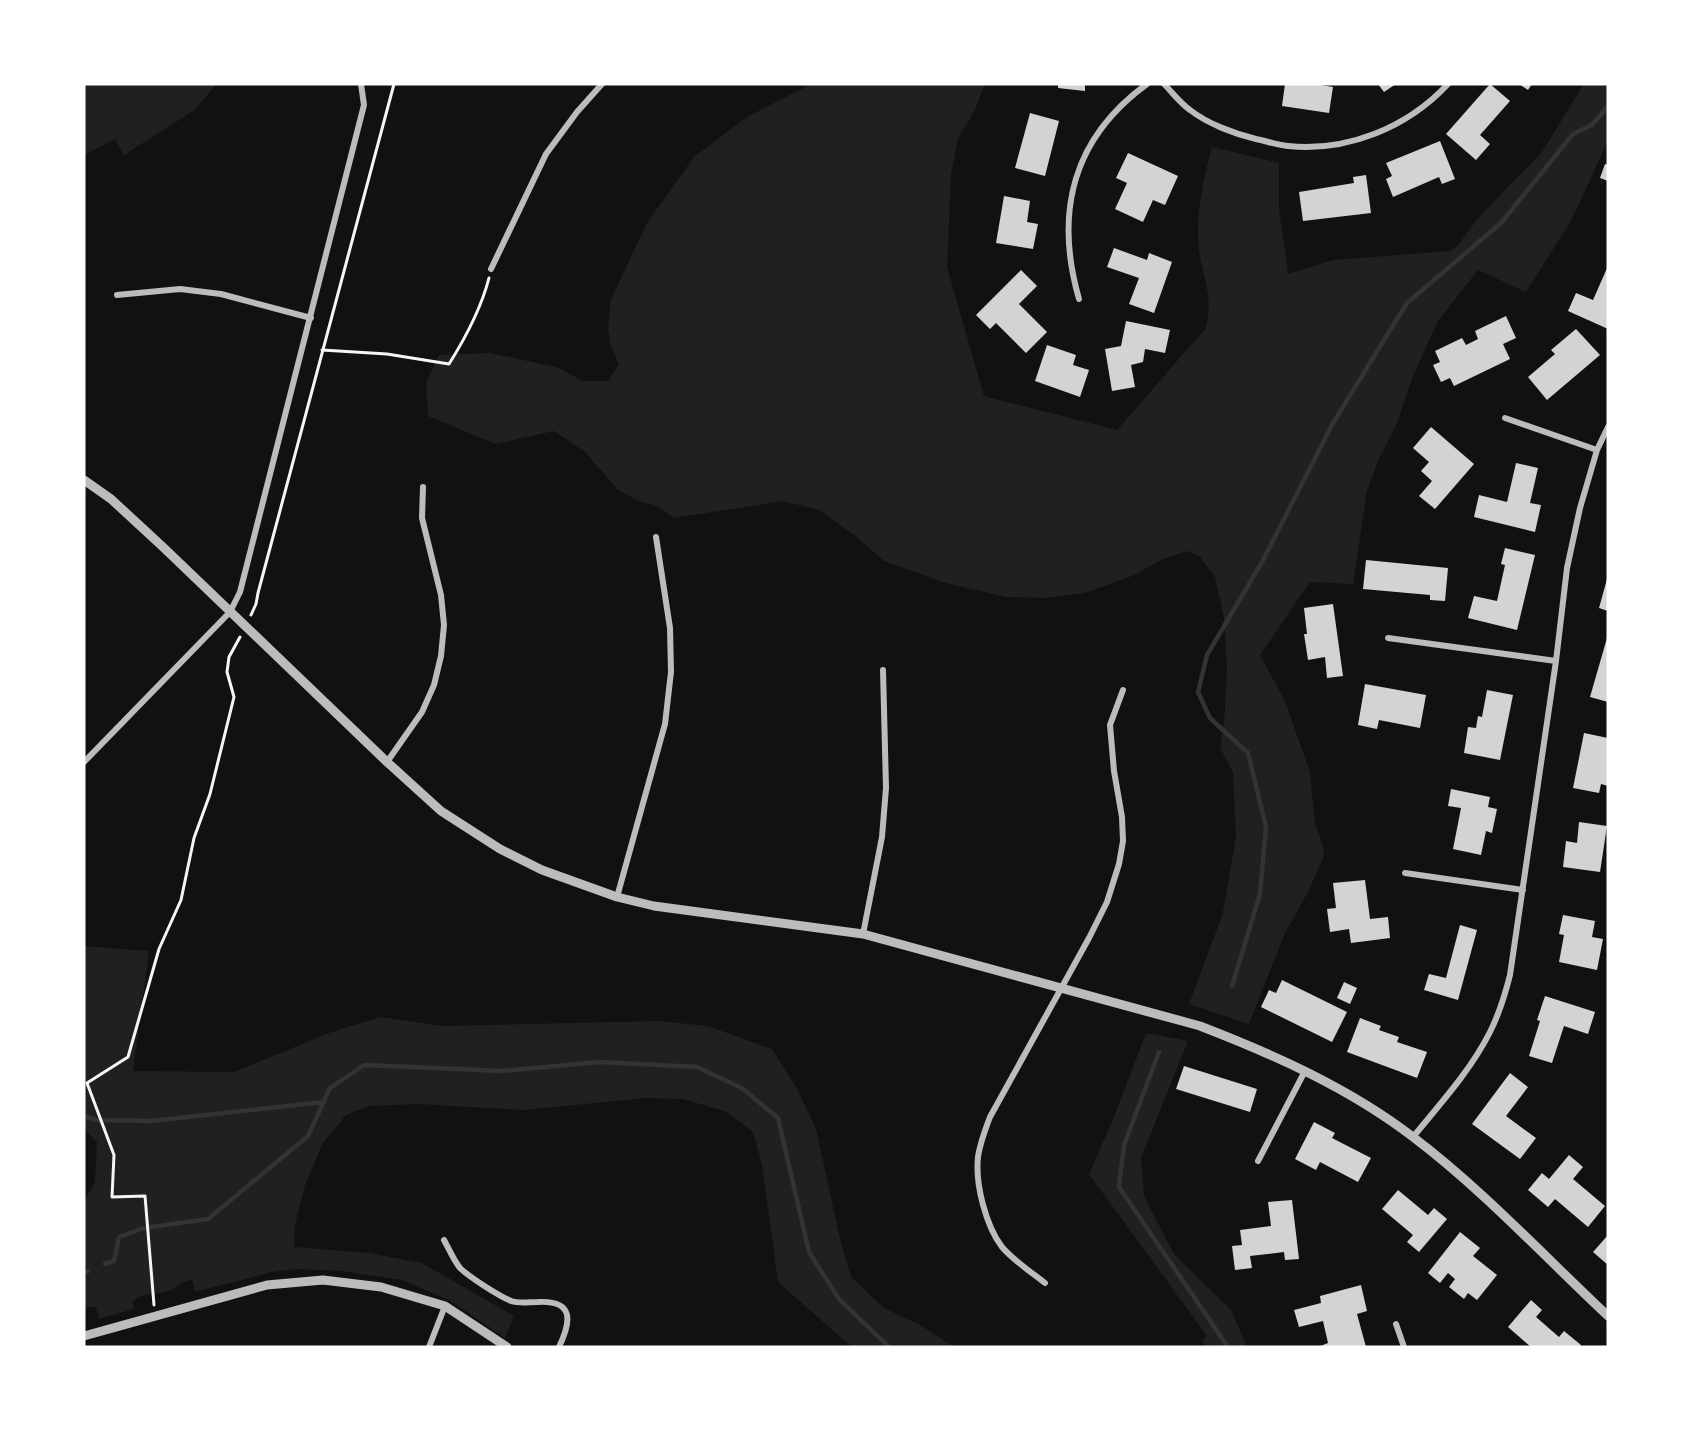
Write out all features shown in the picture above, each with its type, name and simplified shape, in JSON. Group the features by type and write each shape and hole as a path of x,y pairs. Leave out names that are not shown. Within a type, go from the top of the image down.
{"street":[{"path":"84,762 230,612 240,592 364,105 361,84"},
{"path":"491,269 546,154 577,112 602,84"},
{"path":"1078,299 1070,258 1068,220 1075,179 1089,145 1113,113 1147,84"},
{"path":"1164,84 1190,111 1233,133 1287,146 1330,146 1375,135 1410,116 1448,84"},
{"path":"117,295 180,289 211,292 311,318"},
{"path":"1505,418 1597,450"},
{"path":"1413,1137 1470,1065 1489,1033 1503,1000 1510,975 1557,662 1567,568 1580,508 1597,450 1608,428"},
{"path":"84,480 111,499 163,547 441,811 500,849 542,870 617,897 692,913 862,934 1200,1026 1254,1047 1362,1102 1413,1137 1462,1177 1608,1316"},
{"path":"387,762 422,712 434,685 441,656 444,625 441,595 422,518 423,487"},
{"path":"617,897 667,713 671,672 669,628 656,537"},
{"path":"1388,638 1557,662"},
{"path":"862,934 882,837 886,788 884,670"},
{"path":"1045,1283 1012,1257 1001,1245 986,1214 981,1196 978,1159 982,1138 990,1117 1089,938 1107,902 1119,864 1123,841 1122,817 1114,771 1110,725 1123,690"},
{"path":"1405,873 1523,890"},
{"path":"1258,1161 1305,1071"},
{"path":"444,1240 460,1267 504,1298 513,1302 542,1301 560,1305 567,1312 569,1321 559,1347"},
{"path":"84,1336 267,1285 323,1280 381,1287 445,1306 507,1347"},
{"path":"429,1347 445,1306"},
{"path":"1396,1324 1404,1347"}],"path":[{"path":"154,1316 145,1196 112,1197 114,1155 87,1083 128,1057 159,949 181,900 194,838 210,794 234,697 227,672 229,657 256,604 394,84"},
{"path":"322,350 387,354 449,364 468,334 486,291 491,269"}],"shaded area":[{"path":"84,84 217,84 193,111 124,155 115,139 84,155"},
{"path":"811,84 985,84 974,112 958,138 951,174 947,267 984,396 1117,430 1205,329 1209,306 1199,250 1198,226 1202,192 1212,147 1279,163 1279,209 1288,274 1333,260 1450,251 1458,245 1479,217 1542,152 1584,84 1608,84 1608,141 1571,221 1526,292 1478,270 1438,321 1413,376 1397,423 1378,461 1367,491 1353,584 1310,582 1260,655 1285,701 1310,772 1315,824 1324,856 1309,890 1285,933 1249,1024 1189,1004 1222,916 1236,838 1233,772 1220,748 1224,724 1227,670 1224,618 1215,577 1200,557 1187,551 1163,559 1132,576 1085,593 1044,598 1006,597 946,583 884,561 857,537 819,510 783,501 674,518 658,506 639,501 618,490 585,452 554,431 496,444 428,416 426,383 439,355 490,353 556,367 583,381 608,381 619,364 611,347 608,329 611,299 647,223 694,157 747,117"},
{"path":"84,946 149,951 133,1071 234,1072 329,1033 380,1017 443,1026 658,1021 708,1026 772,1049 797,1089 816,1129 841,1243 851,1277 884,1308 922,1326 954,1347 852,1347 778,1282 762,1164 753,1132 727,1112 683,1099 646,1098 524,1110 419,1104 368,1106 346,1115 323,1143 305,1185 295,1225 294,1247 369,1253 422,1263 514,1316 505,1338 451,1301 402,1280 341,1271 299,1269 276,1271 195,1292 192,1280 188,1281 169,1291 140,1297 132,1302 134,1309 99,1319 96,1307 84,1307 84,1201 95,1182 97,1142 84,1129"},
{"path":"1146,1033 1188,1041 1141,1158 1144,1196 1174,1254 1231,1310 1247,1347 1205,1347 1202,1341 1207,1336 1089,1174 1114,1117"}],"building":[{"path":"1058,84 1085,84 1085,91 1058,88"},
{"path":"1285,84 1315,84 1333,87 1329,113 1282,106"},
{"path":"1378,84 1396,84 1384,92"},
{"path":"1490,84 1510,101 1480,135 1490,144 1476,160 1446,134"},
{"path":"1519,84 1532,84 1528,90"},
{"path":"1030,113 1059,121 1045,176 1015,168"},
{"path":"1440,141 1455,179 1442,184 1439,177 1393,197 1386,179 1392,176 1386,163"},
{"path":"1128,153 1178,176 1165,205 1153,200 1143,222 1115,209 1127,183 1116,178"},
{"path":"1605,164 1608,165 1608,181 1600,178"},
{"path":"1366,175 1371,213 1303,221 1299,192 1354,183 1353,177"},
{"path":"1004,196 1030,201 1027,222 1038,224 1033,249 996,243"},
{"path":"1114,248 1147,260 1149,253 1172,262 1154,313 1129,304 1139,278 1107,267"},
{"path":"1608,266 1608,329 1568,311 1576,293 1593,300"},
{"path":"1021,270 1037,286 1019,304 1047,332 1026,353 996,323 990,329 976,315"},
{"path":"1506,316 1516,338 1503,344 1510,359 1454,386 1450,378 1441,382 1433,365 1440,362 1435,351 1462,338 1466,345 1478,339 1475,331"},
{"path":"1126,321 1170,330 1165,353 1145,349 1143,362 1131,365 1135,387 1112,391 1105,349 1121,346"},
{"path":"1576,329 1600,355 1547,400 1528,377 1555,354 1551,350"},
{"path":"1047,345 1076,355 1073,365 1089,370 1080,397 1035,381"},
{"path":"1431,427 1474,464 1435,509 1419,496 1432,481 1421,471 1429,462 1413,448"},
{"path":"1516,463 1538,468 1530,503 1541,505 1535,532 1474,517 1479,495 1507,502"},
{"path":"1505,548 1535,555 1517,630 1468,618 1474,596 1497,601 1505,565 1501,564"},
{"path":"1366,560 1448,568 1445,601 1430,600 1430,595 1363,589"},
{"path":"1608,579 1608,611 1599,608"},
{"path":"1333,604 1343,676 1327,678 1325,657 1308,660 1304,634 1307,634 1304,608"},
{"path":"1608,638 1608,702 1590,697"},
{"path":"1365,684 1426,695 1420,728 1379,720 1377,729 1358,725"},
{"path":"1487,690 1513,695 1500,760 1464,753 1468,727 1476,728 1478,716 1482,717"},
{"path":"1584,733 1608,738 1608,786 1601,784 1599,793 1573,788"},
{"path":"1451,789 1490,797 1488,807 1497,809 1492,833 1486,831 1481,855 1453,849 1461,808 1448,806"},
{"path":"1579,822 1607,826 1600,872 1563,867 1566,841 1577,843"},
{"path":"1365,880 1370,919 1388,917 1390,938 1351,943 1349,929 1330,932 1327,909 1336,908 1333,883"},
{"path":"1563,915 1595,921 1592,937 1603,939 1597,970 1559,962 1564,935 1559,934"},
{"path":"1460,925 1477,930 1458,1000 1424,990 1429,974 1446,978"},
{"path":"1282,980 1347,1012 1332,1042 1261,1007 1269,990 1276,993"},
{"path":"1344,982 1357,988 1350,1004 1337,998"},
{"path":"1545,996 1595,1012 1588,1034 1564,1026 1552,1063 1529,1056"},
{"path":"1360,1018 1381,1026 1379,1030 1399,1037 1397,1042 1427,1052 1417,1078 1347,1052"},
{"path":"1184,1066 1257,1089 1250,1112 1176,1089"},
{"path":"1510,1073 1528,1087 1506,1116 1536,1138 1520,1159 1472,1124"},
{"path":"1314,1122 1335,1133 1332,1138 1371,1158 1358,1182 1320,1162 1316,1170 1295,1159"},
{"path":"1569,1155 1583,1167 1573,1179 1605,1206 1588,1227 1555,1199 1548,1207 1528,1190 1542,1173 1549,1179"},
{"path":"1398,1190 1428,1215 1434,1208 1447,1219 1419,1252 1407,1242 1413,1235 1382,1209"},
{"path":"1292,1200 1299,1259 1285,1260 1284,1252 1250,1256 1252,1268 1235,1270 1232,1246 1242,1245 1240,1230 1271,1226 1268,1202"},
{"path":"1460,1232 1480,1248 1473,1256 1497,1275 1477,1300 1468,1293 1464,1299 1449,1287 1455,1279 1448,1273 1440,1283 1428,1273"},
{"path":"1608,1235 1608,1265 1593,1252"},
{"path":"1361,1285 1367,1311 1357,1314 1366,1347 1318,1347 1328,1343 1323,1321 1299,1327 1294,1310 1321,1303 1320,1296"},
{"path":"1531,1300 1542,1310 1536,1317 1559,1337 1564,1331 1581,1345 1579,1347 1531,1347 1508,1327"}],"waterway":[{"path":"1232,986 1260,894 1266,827 1248,753 1210,718 1198,692 1207,655 1262,562 1333,423 1407,303 1501,223 1573,134 1592,125 1608,106"},
{"path":"1159,1052 1124,1145 1119,1187 1228,1347"},
{"path":"105,1264 114,1261 119,1237 144,1228 208,1219 308,1136 330,1088 364,1065 502,1071 600,1062 697,1067 742,1088 778,1118 809,1252 839,1299 889,1347"},
{"path":"84,1116 96,1120 152,1121 324,1102"},
{"path":"84,1273 88,1271"}]}
